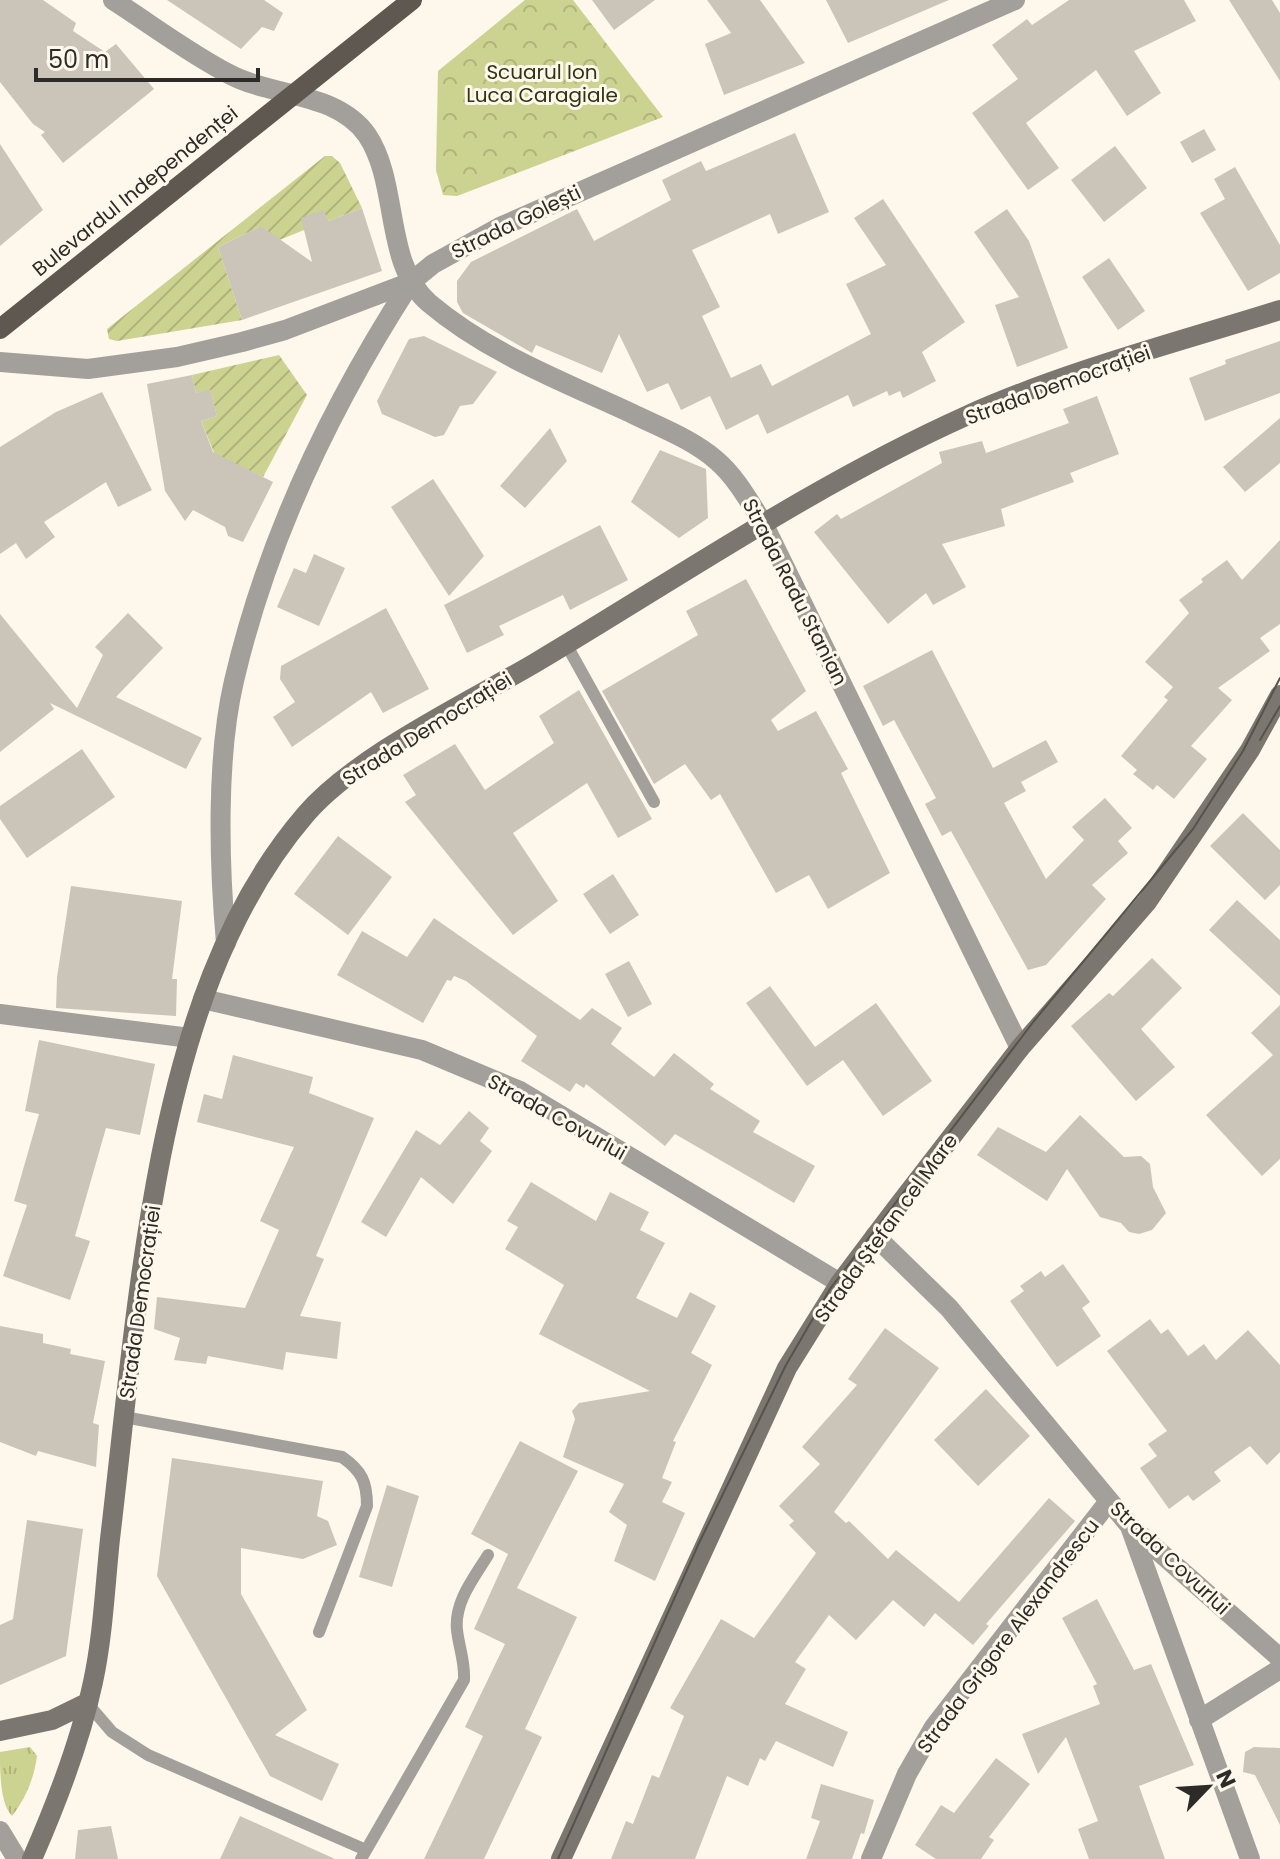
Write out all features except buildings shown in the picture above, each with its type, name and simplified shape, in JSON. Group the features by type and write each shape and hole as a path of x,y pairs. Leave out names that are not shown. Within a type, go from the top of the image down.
{"main road":[{"name":"Bulevardul Independenței","path":"0,329 412,0"},
{"name":"Strada Democrației","path":"32,1859 72,1756 94,1679 146,1238 173,1104 190,1038 226,943 285,843 331,789 360,767 763,523 875,459 970,414 1047,384 1280,310"},
{"name":"Strada Ștefan cel Mare","path":"561,1859 787,1368 840,1283 1020,1048 1147,902 1242,762 1280,695"},
{"path":"0,1731 52,1720 87,1703"}],"street":[{"name":"Strada Radu Stanian","path":"113,0 233,76 296,93 355,120 368,137 382,171 411,282 427,301 458,326 506,354 681,437 715,459 740,485 763,523 1020,1048"},
{"name":"Strada Golești","path":"0,362 88,369 177,357 285,330 411,282 445,257 500,227 1015,0"},
{"path":"226,943 222,893 222,813 234,683 261,589 295,497 348,387 411,282"},
{"name":"Strada Covurlui","path":"203,999 422,1050 520,1091 840,1283"},
{"path":"0,1014 190,1038"},
{"name":"Strada Covurlui","path":"875,1236 949,1308 1130,1526 1280,1658"},
{"name":"Strada Grigore Alexandrescu","path":"871,1859 907,1774 934,1727 1109,1501"},
{"path":"1130,1526 1250,1859"},
{"path":"1199,1720 1280,1669"},
{"path":"0,1831 17,1859"}],"lane":[{"path":"566,644 654,802"},
{"path":"124,1417 342,1457 359,1469 367,1485 367,1506 319,1632"},
{"path":"87,1703 112,1732 148,1755 363,1854 464,1680 465,1662 457,1628 460,1603 488,1555"}],"green space":[{"name":"Scuarul Ion Luca Caragiale","path":"525,0 573,0 663,117 457,196 443,195 436,170 438,71"},
{"path":"325,156 332,156 340,163 362,208 329,221 323,211 304,230 272,243 267,230 259,227 218,247 242,320 117,341 109,339 107,329"},
{"path":"279,355 307,395 263,477 215,455 201,421 217,416 210,390 196,393 192,375"},
{"path":"30,1747 37,1756 34,1772 12,1816 3,1795 0,1752"}],"tram line":[{"path":"558,1859 699,1543 786,1365 830,1289 1034,1021 1193,829 1243,751 1280,678"},
{"path":"1260,740 1280,706"}]}
